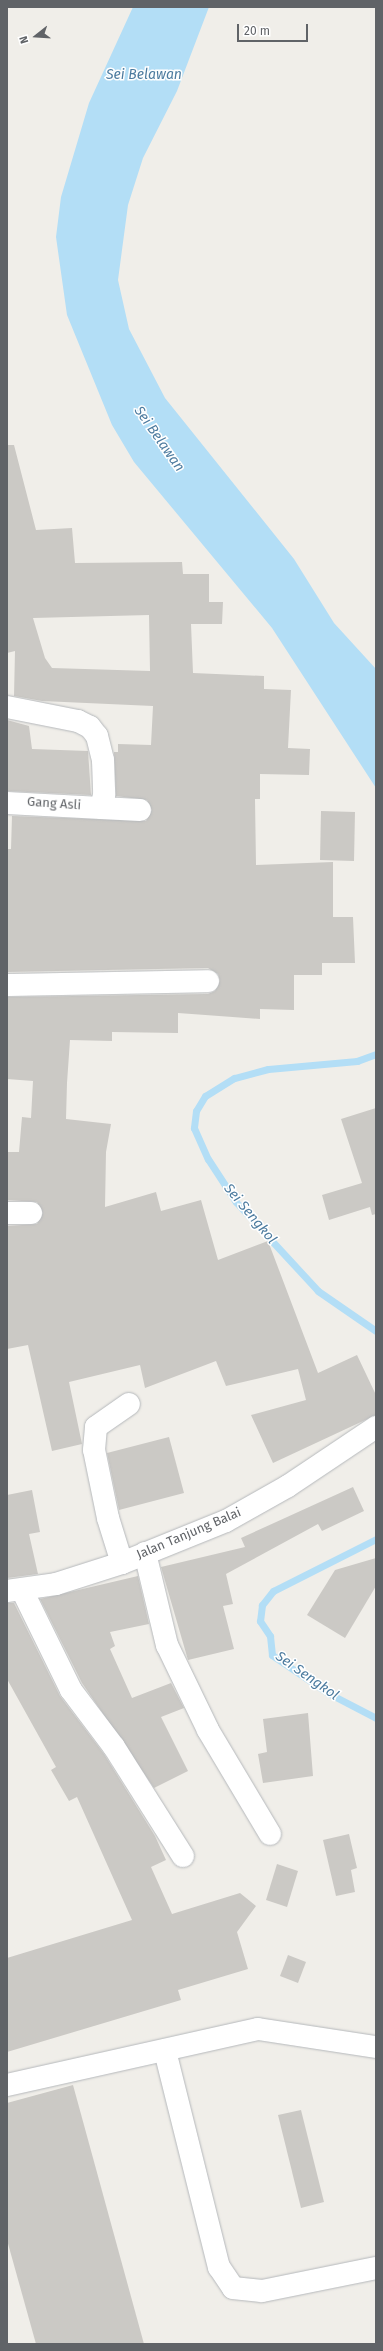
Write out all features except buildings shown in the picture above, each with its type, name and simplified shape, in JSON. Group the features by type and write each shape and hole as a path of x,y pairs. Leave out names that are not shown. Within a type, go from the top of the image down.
{"street":[{"path":"7,707 78,721 90,727 97,736 103,760 104,795 101,808"},
{"name":"Gang Asli","path":"7,803 140,810"},
{"path":"7,985 208,981"},
{"path":"7,1213 30,1213"},
{"path":"122,1563 108,1518 94,1450 96,1428 129,1404"},
{"name":"Jalan Tanjung Balai","path":"15,1590 122,1563 226,1521 288,1486 376,1427"},
{"path":"145,1553 167,1645 208,1730 270,1834"},
{"path":"15,1590 70,1690 114,1747 183,1856"},
{"path":"7,2086 258,2029 376,2047"},
{"path":"164,2051 219,2267 233,2288 262,2291 376,2268"}],"water":[{"name":"Sei Belawan","path":"133,7 209,7 177,91 143,158 128,205 118,280 129,329 165,398 294,559 334,623 376,669 376,788 272,628 134,462 112,425 67,315 56,237 61,197 89,103"}],"waterway":[{"name":"Sei Sengkol","path":"376,1054 357,1061 268,1069 234,1078 205,1096 196,1111 194,1128 208,1159 236,1202 318,1291 376,1331"},
{"name":"Sei Sengkol","path":"376,1539 273,1591 262,1605 260,1621 270,1636 272,1655 328,1693 376,1718"}]}
